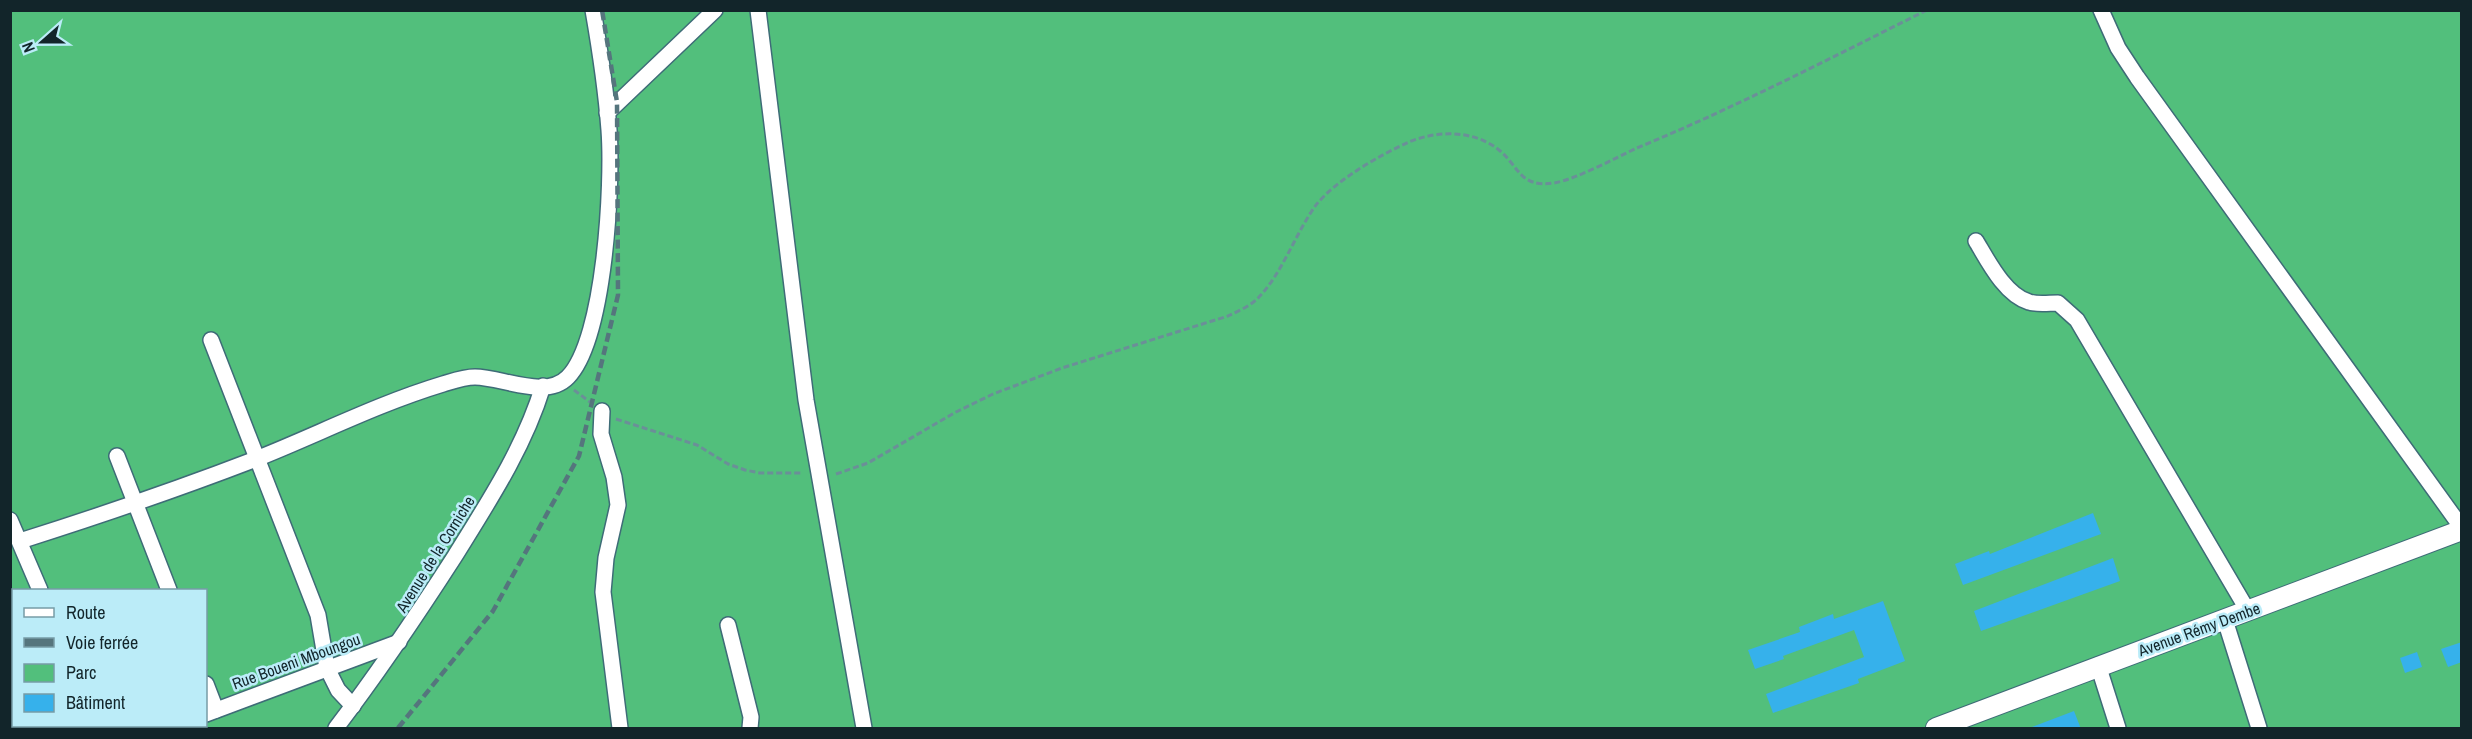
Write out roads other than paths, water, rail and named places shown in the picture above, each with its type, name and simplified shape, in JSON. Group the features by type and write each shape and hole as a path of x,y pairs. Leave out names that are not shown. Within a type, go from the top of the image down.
{"street":[{"path":"20,541 136,504 256,459 391,400 462,379 488,378 543,386 563,382 580,358 591,327 599,286 608,192 607,113 593,10"},
{"path":"607,113 715,10"},
{"path":"758,10 806,400 864,729"},
{"path":"2101,10 2118,48 2137,76 2462,529"},
{"path":"1976,241 1990,264 2021,299 2031,303 2058,303 2077,320 2248,611"},
{"path":"211,340 318,615 327,668 338,690 353,706"},
{"name":"Avenue de la Corniche","path":"336,729 399,642 505,475 521,443 543,386"},
{"path":"602,411 601,434 614,477 618,505 606,558 603,592 620,729"},
{"path":"117,456 168,589"},
{"path":"10,520 39,589"},
{"name":"Avenue Rémy Dembe","path":"1936,729 1959,724 2098,665 2225,620 2462,529"},
{"path":"2225,620 2259,729"},
{"path":"728,625 751,717 750,729"},
{"name":"Rue Boueni Mboungou","path":"211,712 399,642"},
{"path":"2098,665 2118,729"},
{"path":"207,690 211,712"}],"railway":[{"path":"398,728 493,611 579,456 618,295 617,102 602,10"}]}
